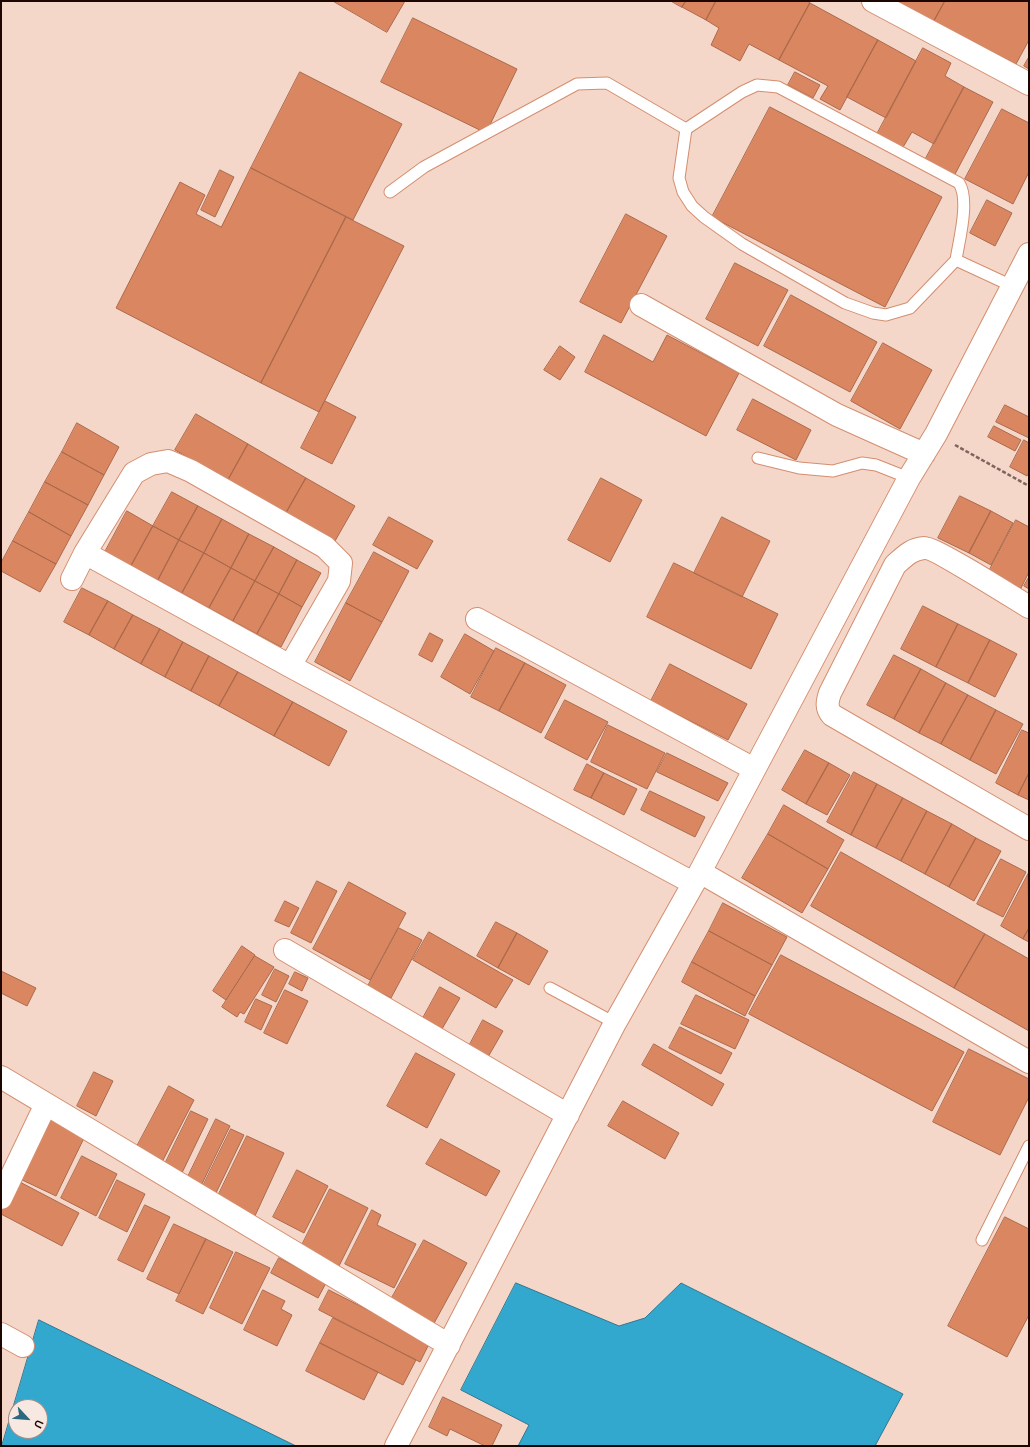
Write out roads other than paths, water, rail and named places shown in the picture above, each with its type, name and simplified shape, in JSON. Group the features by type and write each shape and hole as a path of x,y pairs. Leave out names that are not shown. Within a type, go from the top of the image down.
{"street":[{"path":"873,1 1029,84"},
{"path":"396,1446 615,1023 696,878 909,478 936,434 1029,254"},
{"path":"641,305 837,415 924,454"},
{"path":"72,579 85,553 134,473 151,464 168,461 191,471 325,548 341,563 339,581 290,666"},
{"path":"1029,607 944,556 925,548 912,550 895,565 830,693 828,701 828,710 832,715 1029,829"},
{"path":"85,553 290,666 696,878 1029,1062"},
{"path":"477,619 754,769"},
{"path":"285,950 568,1115"},
{"path":"1,1077 449,1345"},
{"path":"1,1198 46,1104"},
{"path":"1,1334 23,1346"}],"lane":[{"path":"390,192 424,167 577,84 607,83 686,129"},
{"path":"757,85 778,87 959,183 963,188 965,201 956,260 910,308 886,315 873,313 845,303 742,244 704,217 692,206 683,192 679,178 686,129 742,92 757,85"},
{"path":"956,260 1012,286"},
{"path":"758,458 799,468 833,471 862,463 876,465 909,478"},
{"path":"550,988 615,1023"},
{"path":"982,1240 1029,1146"}],"water":[{"path":"516,1283 619,1326 645,1318 681,1283 903,1394 875,1446 518,1446 529,1425 461,1390"},
{"path":"39,1320 296,1446 2,1446 8,1426 8,1439 48,1439 48,1399 16,1399"}]}
